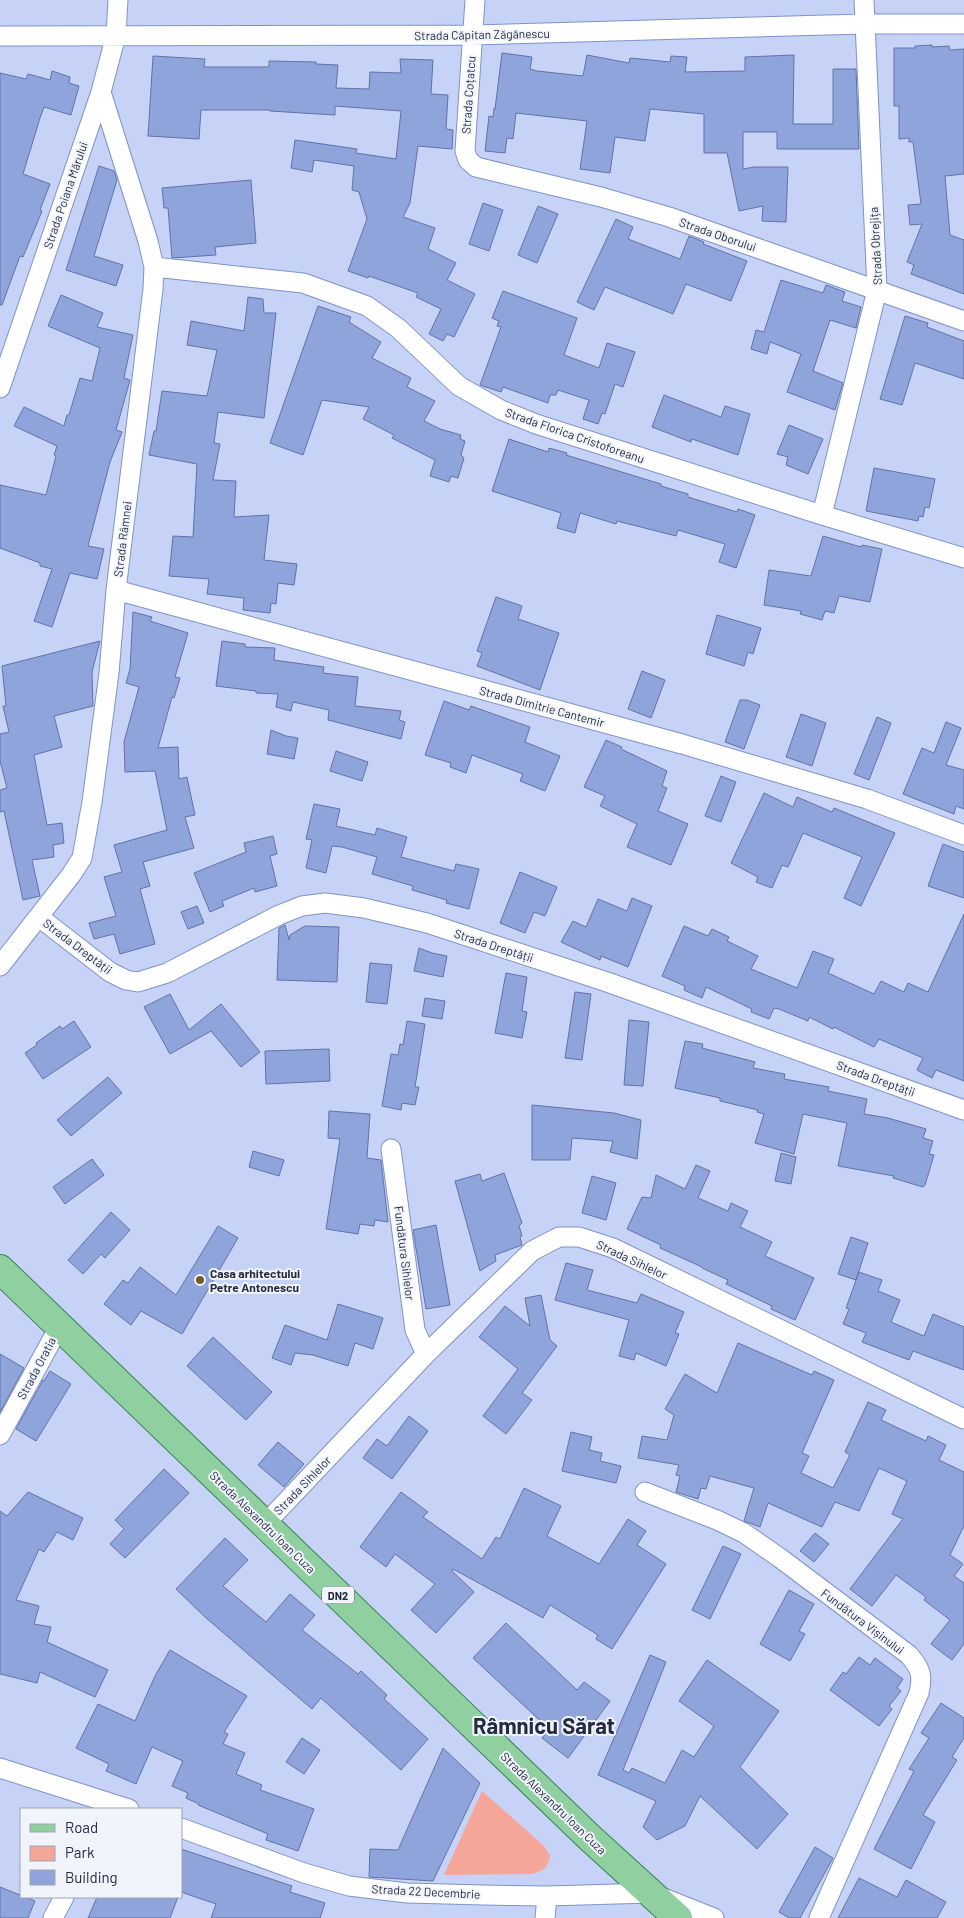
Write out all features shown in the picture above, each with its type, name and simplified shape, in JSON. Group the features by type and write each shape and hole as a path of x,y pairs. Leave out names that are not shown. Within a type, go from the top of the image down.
{"main road":[{"name":"Strada Alexandru Ioan Cuza","path":"0,1269 589,1836 678,1918"}],"street":[{"name":"Strada Poiana Mărului","path":"0,388 101,92 116,35 118,0"},
{"name":"Strada Coțatcu","path":"468,160 465,145 475,0"},
{"name":"Strada Obrejița","path":"822,515 877,290 864,0"},
{"name":"Strada Căpitan Zăgănescu","path":"0,36 472,35 864,24 964,24"},
{"name":"Strada Râmnei","path":"0,966 71,875 82,858 92,802 107,683 116,590 152,298 154,266 148,240 101,92"},
{"name":"Strada Oborului","path":"468,160 476,167 489,171 601,197 668,217 964,321"},
{"name":"Strada Florica Cristoforeanu","path":"154,266 303,282 340,295 367,306 398,328 459,386 501,410 536,424 964,558"},
{"name":"Strada Dimitrie Cantemir","path":"116,590 682,744 835,789 964,835"},
{"name":"Strada Dreptății","path":"39,917 110,972 126,980 138,982 167,974 279,915 302,906 325,903 364,908 427,923 607,982 964,1110"},
{"name":"Fundătura Sihlelor","path":"392,1149 415,1330 426,1354"},
{"name":"Strada Sihlelor","path":"265,1524 426,1354 532,1251 559,1237 579,1237 613,1248 964,1419"},
{"name":"Strada Oratia","path":"0,1435 59,1327"},
{"name":"Fundătura Vișinului","path":"645,1492 718,1520 756,1541 909,1655 918,1666 922,1679 919,1693 819,1918"},
{"path":"0,1768 106,1805 123,1808"},
{"name":"Strada 22 Decembrie","path":"182,1828 304,1873 349,1886 408,1892 546,1896 651,1893"},
{"path":"651,1893 714,1918"},
{"path":"545,1918 546,1896"},
{"path":"53,1918 63,1898"}],"green space":[{"path":"482,1791 544,1846 550,1856 548,1863 539,1872 532,1874 444,1875"}],"building":[{"path":"932,45 932,47 949,46 950,50 964,49 964,174 945,176 950,235 964,240 964,294 911,274 914,265 907,262 922,224 910,225 908,205 921,204 913,142 909,142 909,138 899,139 899,106 894,106 894,48 915,48 915,46"},
{"path":"502,53 532,57 530,69 537,71 583,76 587,55 629,63 630,58 670,62 671,56 687,57 685,72 745,71 745,57 794,55 793,124 833,124 833,69 856,69 859,149 777,149 777,132 743,132 743,169 754,167 788,167 786,222 762,221 763,206 739,211 727,153 704,153 704,114 650,109 645,141 615,137 610,173 580,169 587,121 516,113 513,139 507,138 505,153 485,151 489,116 493,117 495,109"},
{"path":"153,56 205,59 204,67 269,67 269,61 316,62 316,64 338,65 336,88 369,89 370,72 401,73 400,59 433,60 431,94 448,95 446,129 453,130 452,149 418,146 410,203 403,217 435,228 428,249 456,263 447,280 475,294 454,337 447,334 443,341 429,334 441,309 416,297 418,293 369,276 368,278 348,271 367,219 359,192 352,190 354,166 314,160 312,172 291,168 295,140 357,149 356,153 396,159 401,111 335,106 335,115 270,110 201,110 199,139 148,136"},
{"path":"52,71 70,77 69,83 79,86 71,115 44,107 40,118 23,174 50,184 40,210 42,211 23,257 20,256 2,305 0,305 0,73 26,79 28,74 50,80"},
{"path":"99,166 114,171 117,180 94,256 123,265 116,286 66,270"},
{"path":"251,180 256,243 215,247 216,255 172,258 168,208 164,208 162,188"},
{"path":"483,203 503,210 489,251 469,244"},
{"path":"538,206 558,214 537,263 518,255"},
{"path":"616,219 633,227 628,239 680,259 689,236 704,242 703,244 747,261 731,301 686,284 673,314 605,287 594,310 577,302"},
{"path":"781,280 823,293 826,285 845,292 842,301 861,307 856,328 830,320 813,371 843,383 835,410 787,392 801,354 770,342 767,354 751,349 756,330 764,332"},
{"path":"503,291 577,318 564,355 599,368 607,343 635,352 623,387 615,384 605,414 602,413 598,424 583,419 589,400 558,390 556,395 550,395 548,403 503,387 501,392 480,385 501,327 497,326 499,321 492,318"},
{"path":"61,295 103,313 97,327 133,335 124,378 130,380 116,430 122,432 110,462 88,546 104,549 97,579 70,573 52,627 34,621 52,569 40,566 40,563 0,548 0,485 46,495 57,446 14,426 24,407 64,426 80,378 92,381 100,348 48,326"},
{"path":"248,297 263,299 264,313 276,313 264,418 218,412 214,443 220,444 213,480 236,481 234,517 269,515 264,560 297,564 294,585 278,583 276,604 271,603 270,613 243,610 244,598 207,594 209,579 169,576 173,536 193,537 197,464 149,455 154,431 156,431 162,391 207,396 217,350 187,345 191,321 244,331"},
{"path":"318,306 351,317 349,322 381,342 372,358 411,378 407,387 435,401 424,421 440,429 461,435 460,439 465,441 461,455 464,458 458,478 451,476 449,482 430,476 435,460 392,438 394,435 363,419 369,407 322,400 303,455 270,443"},
{"path":"905,316 928,323 927,327 964,341 964,379 915,363 902,405 880,399"},
{"path":"664,395 721,417 725,406 750,414 738,455 692,439 691,442 652,427"},
{"path":"789,425 823,439 808,474 786,465 788,457 777,454"},
{"path":"509,439 548,452 549,448 567,453 566,455 661,484 661,486 688,494 688,497 737,512 738,509 755,515 736,568 719,562 725,544 678,530 676,536 617,521 616,524 580,513 575,533 557,528 561,513 492,491"},
{"path":"874,468 935,479 929,508 925,507 923,517 919,516 918,521 866,511"},
{"path":"823,536 861,547 862,545 882,549 870,602 839,596 834,613 825,611 822,620 800,614 801,611 764,605 769,570 811,576"},
{"path":"496,597 522,606 518,619 559,633 540,690 477,666 482,653 477,651"},
{"path":"133,612 152,617 150,621 188,633 175,677 180,678 174,698 172,697 158,748 178,747 179,779 187,777 195,815 185,817 194,848 143,862 150,886 140,889 155,944 120,954 114,934 94,939 89,923 116,916 104,877 122,872 114,845 167,830 155,771 125,772 124,742 139,687 126,683 130,669"},
{"path":"717,615 761,628 753,654 748,652 744,666 706,654"},
{"path":"100,641 92,672 93,706 54,716 62,747 34,755 47,825 62,823 64,843 53,845 54,857 32,860 40,896 23,900 4,811 0,812 0,790 7,788 0,761 0,734 9,732 3,706 6,706 2,666"},
{"path":"222,641 245,644 245,647 275,648 274,660 324,667 323,673 358,677 355,706 401,711 399,720 405,722 401,739 328,720 329,710 293,702 291,711 276,707 278,694 256,693 256,691 216,686"},
{"path":"642,671 665,680 651,718 628,709"},
{"path":"740,700 747,700 760,705 744,749 725,742"},
{"path":"444,701 469,710 471,706 530,727 525,742 560,756 545,791 520,781 523,774 472,755 466,773 450,767 451,763 425,755"},
{"path":"801,714 826,723 812,766 786,757"},
{"path":"877,717 891,723 869,780 854,774"},
{"path":"946,722 961,728 946,765 964,770 964,809 956,806 954,814 903,794 922,748 934,753"},
{"path":"271,730 298,738 294,759 267,754"},
{"path":"606,740 667,771 662,786 667,788 658,811 688,824 671,865 627,847 637,824 600,806 605,796 584,787"},
{"path":"336,751 368,762 362,781 330,771"},
{"path":"721,776 736,782 721,822 705,816"},
{"path":"764,793 793,807 797,797 832,812 834,808 895,833 861,906 844,898 862,857 803,833 788,867 782,865 772,888 756,882 758,877 731,863"},
{"path":"314,804 340,809 336,826 375,835 377,828 407,837 401,857 454,871 456,864 479,869 469,909 446,903 447,900 412,890 413,886 372,874 377,857 342,847 332,846 326,873 306,868 312,840 306,839"},
{"path":"273,836 277,854 270,856 277,886 255,892 254,888 222,901 224,906 210,912 194,873 246,852 244,843"},
{"path":"943,844 964,852 964,898 928,886"},
{"path":"520,872 557,887 545,916 534,912 525,933 500,923"},
{"path":"632,898 652,906 628,967 601,956 600,960 561,942 573,921 586,927 598,899 627,911"},
{"path":"197,906 204,923 188,929 181,912"},
{"path":"964,914 964,1081 936,1070 932,1078 917,1070 923,1058 879,1039 874,1047 809,1017 808,1021 774,1008 769,1019 751,1012 752,1009 706,987 702,998 684,990 685,986 662,976 684,926 708,936 712,929 729,937 727,941 758,956 751,969 797,988 813,951 834,959 828,973 874,994 881,981 904,992 908,983 928,992"},
{"path":"285,925 289,940 290,935 305,926 339,927 337,982 277,980 279,928"},
{"path":"419,948 447,956 443,977 414,971"},
{"path":"370,963 392,965 387,1004 366,1002"},
{"path":"506,973 527,977 522,1011 527,1012 522,1038 495,1033"},
{"path":"575,992 591,994 582,1060 565,1058"},
{"path":"170,994 189,1030 221,1004 260,1052 241,1067 211,1031 170,1054 144,1007"},
{"path":"425,998 445,1001 442,1019 422,1016"},
{"path":"629,1020 649,1022 643,1086 624,1085"},
{"path":"74,1021 91,1047 43,1079 25,1053 60,1026 62,1029"},
{"path":"407,1021 425,1024 415,1087 419,1087 415,1105 402,1103 401,1110 382,1106 391,1054 398,1055 400,1044 403,1045"},
{"path":"685,1041 703,1044 702,1048 755,1062 753,1068 785,1074 784,1079 829,1087 828,1091 867,1099 864,1114 888,1118 926,1129 923,1138 933,1141 929,1154 934,1155 925,1185 923,1187 893,1178 894,1176 838,1166 847,1123 803,1114 794,1154 755,1143 764,1114 757,1112 758,1110 720,1101 720,1098 675,1088"},
{"path":"329,1049 330,1081 266,1084 265,1051"},
{"path":"108,1077 122,1093 71,1136 57,1120"},
{"path":"532,1105 614,1113 641,1120 637,1159 610,1152 613,1141 572,1138 570,1160 532,1160"},
{"path":"329,1111 370,1114 367,1158 381,1160 388,1222 375,1220 374,1226 360,1224 358,1234 326,1229 340,1139 328,1138"},
{"path":"253,1151 284,1160 279,1176 249,1167"},
{"path":"781,1153 796,1157 791,1184 775,1181"},
{"path":"92,1159 104,1175 65,1204 53,1187"},
{"path":"696,1165 710,1171 698,1198 728,1211 731,1203 748,1211 740,1227 772,1242 765,1256 814,1278 795,1320 771,1309 772,1306 726,1284 728,1280 660,1248 661,1245 627,1229 642,1197 651,1198 656,1175 685,1189"},
{"path":"504,1173 522,1223 519,1226 522,1245 495,1255 496,1261 480,1271 455,1181 480,1174 482,1181"},
{"path":"592,1176 616,1183 606,1220 582,1213"},
{"path":"111,1212 130,1230 105,1258 101,1254 83,1274 68,1260"},
{"path":"436,1225 450,1305 426,1309 413,1230"},
{"path":"218,1226 238,1238 182,1334 141,1311 131,1325 104,1304 123,1280 128,1283 140,1267 176,1295"},
{"path":"851,1237 868,1243 856,1280 838,1274"},
{"path":"566,1263 593,1270 587,1290 637,1303 641,1294 684,1312 675,1333 679,1334 666,1366 636,1353 634,1360 619,1356 629,1320 555,1300"},
{"path":"859,1272 882,1280 878,1291 900,1300 891,1322 924,1336 933,1314 964,1327 964,1370 913,1351 909,1360 862,1342 866,1333 843,1324 849,1309 846,1308"},
{"path":"541,1295 550,1340 557,1346 522,1393 532,1400 506,1434 483,1416 518,1369 479,1337 505,1306 530,1326 525,1298"},
{"path":"338,1304 383,1318 373,1349 355,1343 348,1366 313,1355 295,1353 291,1365 272,1358 285,1325 327,1340"},
{"path":"213,1337 272,1392 246,1420 187,1366"},
{"path":"738,1343 812,1375 814,1371 834,1380 802,1453 809,1456 801,1473 833,1488 850,1455 845,1452 868,1402 886,1410 881,1420 926,1441 928,1436 946,1445 939,1460 964,1472 964,1526 950,1555 963,1564 954,1576 964,1583 964,1644 952,1660 931,1644 950,1620 924,1600 926,1597 896,1575 872,1606 850,1589 903,1519 892,1514 907,1481 879,1468 859,1511 835,1502 822,1527 768,1503 760,1527 744,1521 754,1488 710,1476 706,1489 701,1488 698,1499 676,1492 680,1476 676,1475 679,1465 638,1458 642,1436 667,1440 674,1415 665,1409 685,1374 717,1393"},
{"path":"0,1354 24,1368 0,1412"},
{"path":"50,1371 71,1384 36,1441 16,1429"},
{"path":"409,1416 428,1431 392,1479 363,1458 377,1439 387,1446"},
{"path":"571,1432 592,1437 589,1450 602,1453 600,1461 621,1466 616,1483 562,1471"},
{"path":"278,1442 304,1464 284,1487 258,1465"},
{"path":"164,1469 189,1493 125,1558 110,1544 124,1529 115,1520"},
{"path":"524,1488 561,1506 547,1536 599,1564 628,1519 646,1531 637,1545 666,1564 612,1649 596,1639 598,1635 550,1605 543,1618 453,1569 452,1571 474,1592 436,1633 411,1610 435,1584 395,1554 386,1567 360,1547 401,1492 428,1512 423,1517 482,1559 496,1537 500,1539"},
{"path":"28,1492 83,1518 73,1540 57,1532 44,1552 39,1549 16,1600 39,1606 34,1624 51,1627 47,1642 108,1670 95,1697 40,1672 37,1683 0,1674 0,1511 7,1516"},
{"path":"815,1533 829,1544 814,1562 800,1551"},
{"path":"225,1538 248,1560 223,1586 266,1622 290,1594 315,1615 302,1630 358,1674 361,1671 387,1695 384,1699 428,1739 401,1770 321,1698 312,1709 205,1617 176,1589"},
{"path":"723,1546 741,1554 710,1619 692,1610"},
{"path":"789,1590 814,1604 799,1631 805,1634 790,1661 760,1644"},
{"path":"506,1623 577,1690 584,1682 610,1701 568,1758 542,1738 549,1729 473,1658"},
{"path":"170,1650 247,1696 224,1732 228,1734 223,1744 245,1753 236,1774 262,1785 260,1790 314,1809 298,1851 266,1840 268,1834 198,1805 186,1798 188,1793 172,1786 183,1761 152,1747 136,1784 106,1771 109,1764 76,1748 98,1704 135,1721 155,1676"},
{"path":"650,1655 666,1662 623,1770 629,1773 632,1768 665,1783 682,1750 694,1757 714,1726 679,1701 707,1660 779,1711 740,1767 788,1814 757,1849 700,1796 685,1826 657,1840 643,1827 656,1801 598,1775"},
{"path":"859,1657 870,1665 875,1658 903,1679 897,1688 901,1691 889,1706 892,1709 879,1726 830,1690 843,1672 846,1674"},
{"path":"941,1703 964,1718 964,1738 952,1757 957,1760 923,1815 935,1822 911,1869 874,1849 914,1771 909,1769 929,1738 921,1733"},
{"path":"302,1738 320,1750 304,1774 286,1762"},
{"path":"443,1748 480,1783 433,1881 369,1877 370,1849 398,1850"},
{"path":"815,1847 833,1858 800,1918 789,1918 779,1912"},
{"path":"182,1849 292,1886 290,1892 325,1903 320,1918 211,1918 216,1904 182,1892"},
{"path":"859,1878 897,1897 906,1880 946,1902 937,1918 838,1918"},
{"path":"0,1887 20,1895 20,1898 35,1901 28,1918 0,1918"},
{"path":"97,1898 178,1898 170,1918 88,1918"}],"place":[{"name":"Casa arhitectului Petre Antonescu","path":"200,1280"}],"district":[{"name":"Râmnicu Sărat","path":"544,1725"}]}
